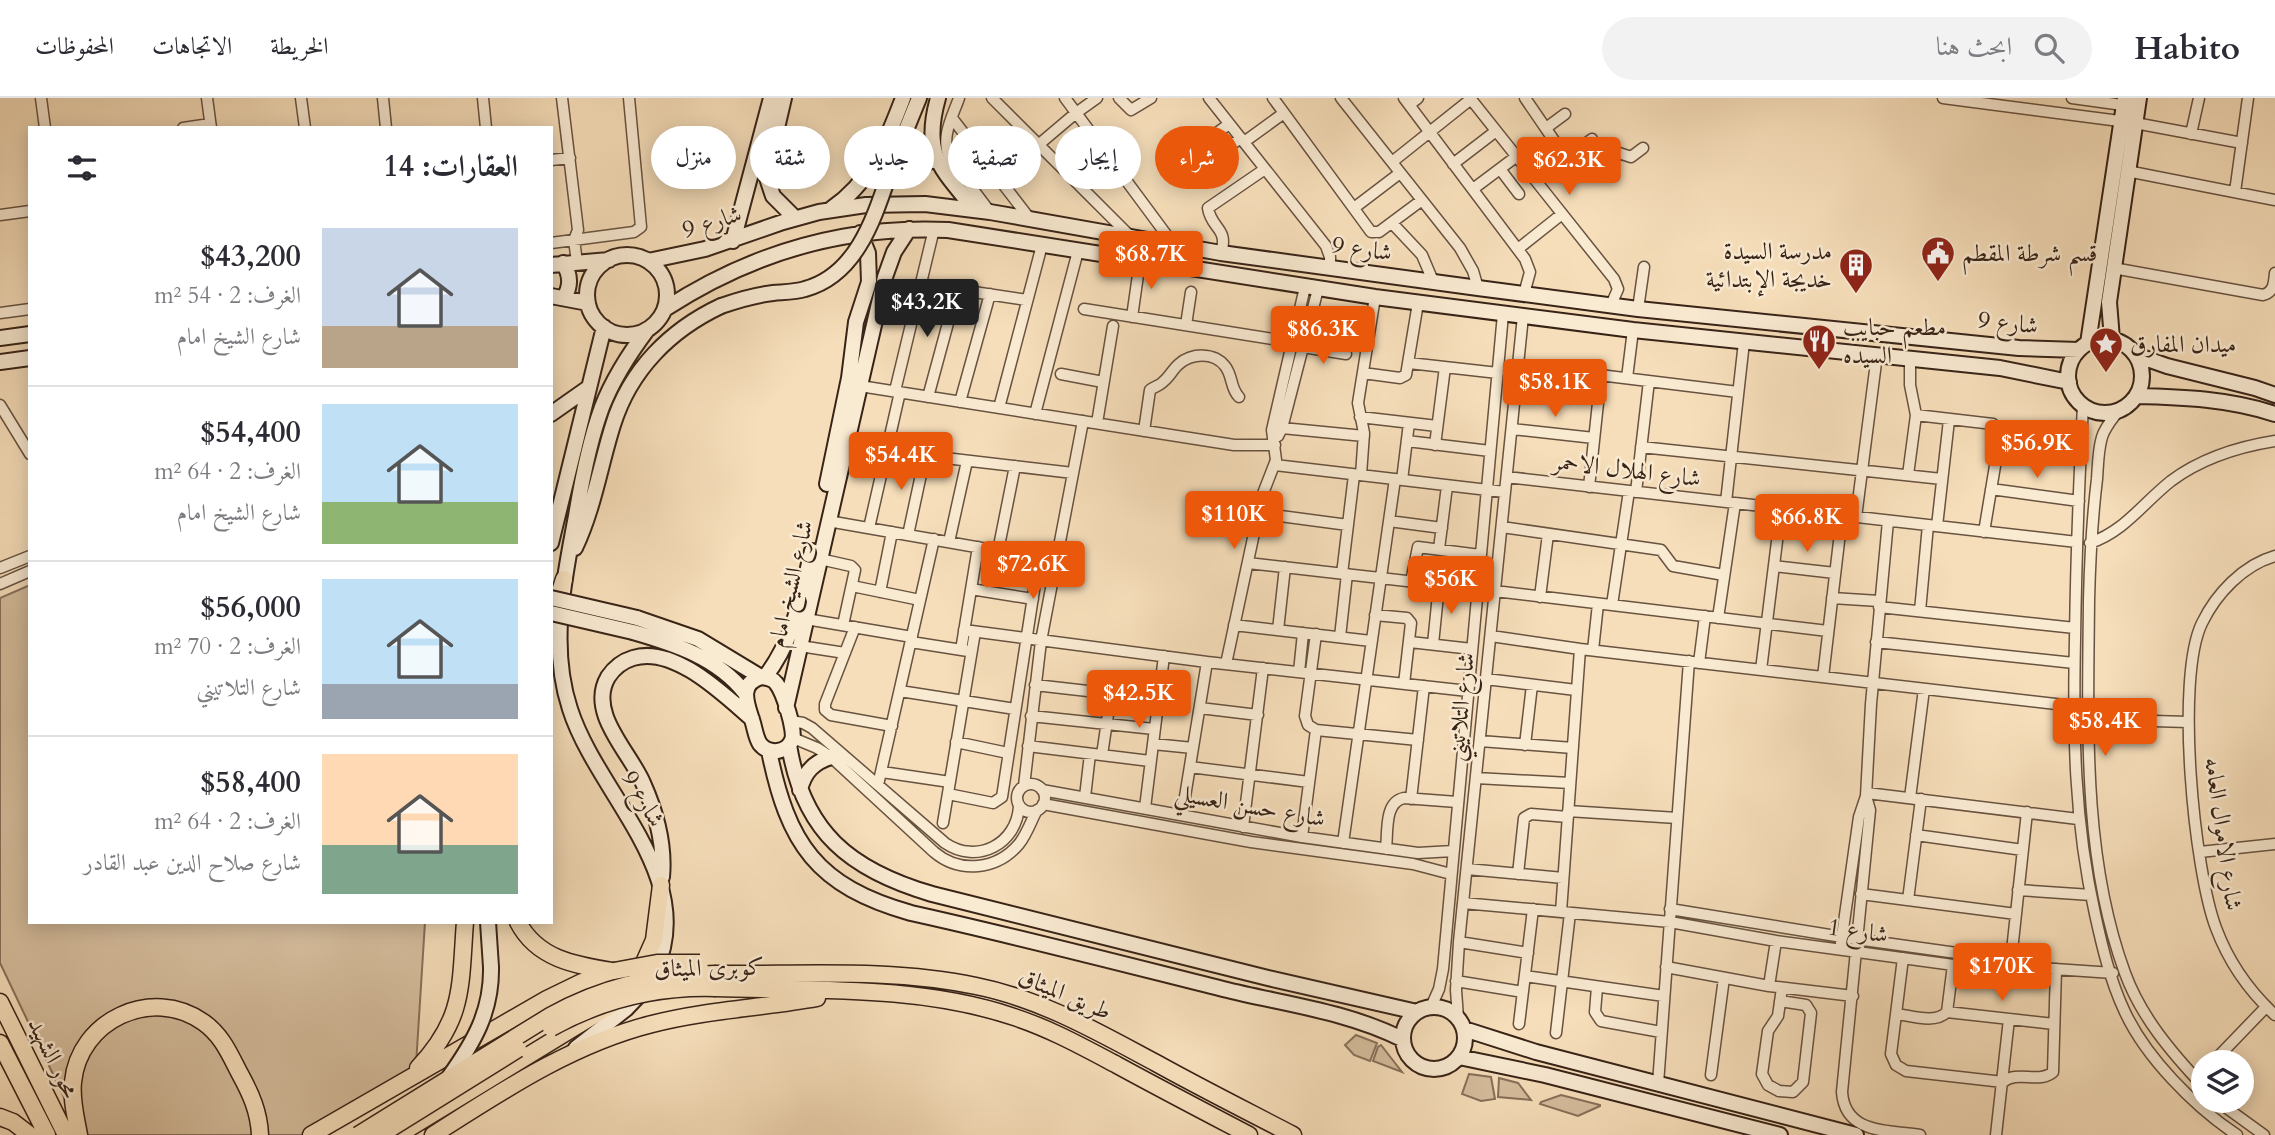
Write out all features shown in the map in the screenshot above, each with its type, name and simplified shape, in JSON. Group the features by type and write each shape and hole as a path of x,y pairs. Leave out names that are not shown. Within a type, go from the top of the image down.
{"main road":[{"path":"771,98 772,118 766,180 776,201 795,218"},
{"path":"733,241 772,118 784,98"},
{"path":"892,126 903,98"},
{"path":"553,613 565,572 590,514 612,426 629,387 653,354 696,319 721,306 748,298 808,288 827,281 842,269 860,245 919,98"},
{"path":"938,98 932,120 938,139 937,159 982,211"},
{"path":"2083,346 2099,339 2112,339 2128,346 2136,355 2142,373 2141,385 2136,396 2119,410 2103,412 2082,405 2075,397 2069,382 2070,365 2083,346 2131,102"},
{"path":"2112,339 2108,313 2127,171 2128,122"},
{"path":"831,210 856,189"},
{"name":"شارع 9","path":"648,261 691,253 795,218 831,210 905,204 982,211 1221,253 1638,309 2040,350 2083,346"},
{"name":"شارع الشيخ امام","path":"789,714 800,646 887,268 909,229"},
{"name":"شارع 9","path":"665,309 718,277 755,260 814,241 860,233 934,229 963,231 1418,303 1633,330 1987,366 2025,371 2069,382"},
{"name":"شارع الشيخ امام","path":"746,693 750,682 763,677 783,651 797,611 840,425 856,322 870,275 868,253 860,233"},
{"path":"557,297 568,288 570,263 608,260 628,255 648,261 658,270 665,282 667,296 665,309 647,330 629,335 616,333 596,319 588,303 588,291 591,278 608,260"},
{"path":"557,297 588,303"},
{"path":"856,322 864,324 872,331"},
{"path":"553,530 604,327"},
{"name":"شارع 9","path":"561,1059 626,1009 642,992 663,951 666,928 661,885 651,858 602,776 570,712 559,654 565,572 585,470 599,418 617,376 647,330"},
{"path":"0,338 28,334"},
{"path":"1987,366 1993,356 1990,344"},
{"path":"2136,355 2275,395"},
{"path":"0,362 28,358"},
{"path":"2227,402 2223,398 2223,388 2234,383"},
{"path":"553,413 588,388"},
{"path":"2136,396 2227,402 2275,414"},
{"path":"553,599 635,625 726,672 746,693 760,743 769,751 781,802 799,840 827,872 863,896 911,913 1343,1016 1370,1024 1402,1039"},
{"path":"553,613 635,625 698,639 778,686 789,714 800,790 817,822 841,849 862,866 899,883 932,894 1257,975 1424,1009 1443,1008 1461,1024 1536,1052 1856,1135"},
{"path":"398,1135 616,1001 638,976 651,949 656,930 663,855 657,822 643,783 605,716 602,695 606,680 615,668 627,660 641,656 656,657 696,674 752,719"},
{"path":"769,751 778,751 791,742"},
{"path":"800,790 810,768 831,757"},
{"path":"406,1081 435,1050 452,1021 461,990 465,924"},
{"path":"445,1081 472,1044 482,1023 488,1001 491,967 488,924"},
{"path":"519,924 532,942 547,953 573,964 614,971"},
{"path":"311,1135 547,999 582,982 614,971 657,963 700,962 796,975"},
{"name":"كوبرى الميثاق","path":"380,1135 549,1029 583,1011 648,992 716,981 796,975"},
{"name":"طريق الميثاق","path":"796,975 876,975 932,979 978,986 1023,998 1086,1025 1293,1135"},
{"name":"كوبرى الميثاق","path":"358,1135 557,1012 596,994 630,983 664,977 908,995"},
{"path":"432,1135 514,1084 615,1035 662,1022 850,992"},
{"name":"طريق الميثاق","path":"908,995 972,1005 1049,1030 1249,1135"},
{"name":"محور الشهيد","path":"0,1002 66,1135"},
{"path":"79,1135 72,1089 77,1062 85,1046 103,1026 118,1016 153,1007 189,1014 217,1034 253,1099 260,1135"},
{"path":"1424,1009 1408,1021 1402,1039 1409,1057 1424,1068 1443,1068 1458,1057 1464,1046 1461,1024"},
{"name":"محور الشهيد","path":"0,1043 47,1135"},
{"path":"1458,1057 1545,1074 1780,1135"},
{"path":"0,1117 13,1122 30,1135"}],"street":[{"path":"41,98 45,126"},
{"path":"207,98 211,126"},
{"path":"305,126 301,98 308,98"},
{"path":"383,98 386,126"},
{"path":"483,98 486,126"},
{"path":"562,98 579,236 570,263"},
{"path":"553,242 579,236 634,232 642,225 629,98"},
{"path":"959,98 952,118 938,139 946,147 950,159 982,211"},
{"path":"992,98 1018,126"},
{"path":"1065,98 1085,126"},
{"path":"1041,143 1097,98"},
{"path":"1119,98 1132,110 1151,98"},
{"path":"1209,98 1326,246 1330,268"},
{"path":"1273,98 1373,233 1379,232 1422,200"},
{"path":"1341,98 1465,256 1478,288"},
{"path":"1418,98 1406,101 1518,248 1529,267 1530,277 1524,294"},
{"path":"1525,98 1566,158"},
{"path":"1943,98 2128,122 2242,143"},
{"path":"2072,98 2131,102"},
{"path":"2191,134 2199,98"},
{"path":"2235,192 2248,98"},
{"path":"1392,162 1471,99 1616,284 1617,294 1611,305"},
{"path":"1239,142 1284,113"},
{"path":"1546,128 1565,114"},
{"path":"952,118 1030,219"},
{"path":"1453,164 1496,131"},
{"path":"1535,180 1589,141 1600,161 1604,162 1620,153 1631,157 1643,148"},
{"path":"1041,150 1055,163"},
{"path":"1473,189 1517,156"},
{"path":"553,160 570,158"},
{"path":"1221,253 1224,239 1220,229 1211,220 1208,208 1265,169"},
{"path":"1500,169 1519,194"},
{"path":"2127,171 2275,200"},
{"path":"1354,208 1400,173"},
{"path":"1082,189 1131,237"},
{"path":"1132,189 1174,245"},
{"path":"0,215 28,211"},
{"path":"1518,248 1562,214"},
{"path":"1392,223 1422,255 1433,281"},
{"path":"869,528 934,229"},
{"path":"999,408 1042,245"},
{"path":"1035,414 1078,251"},
{"path":"1132,317 1140,261"},
{"path":"1638,309 1644,267"},
{"path":"2113,268 2263,295 2273,287 2275,273"},
{"path":"920,284 1027,300"},
{"path":"1226,664 1258,513 1265,485 1275,465 1272,430 1292,342 1312,288"},
{"path":"1274,442 1282,428 1303,348 1312,288"},
{"path":"928,397 957,290"},
{"path":"1186,325 1191,292"},
{"path":"960,402 990,295"},
{"path":"1340,637 1348,525 1364,436 1358,403 1375,297"},
{"path":"1363,373 1402,378 1407,374 1418,303"},
{"path":"0,313 28,309"},
{"path":"1084,309 1292,342"},
{"name":"شارع التلاتيني","path":"1424,1009 1442,979 1503,314"},
{"name":"شارع التلاتيني","path":"1461,1024 1456,981 1459,942 1523,316"},
{"path":"1097,424 1112,326"},
{"path":"1628,378 1633,330"},
{"path":"1718,618 1730,503 1731,457 1744,342"},
{"path":"1303,348 1346,354"},
{"path":"1856,517 1877,355"},
{"path":"1144,431 1150,390 1163,383 1176,366 1188,359 1207,356 1220,361 1239,397"},
{"path":"1908,475 1916,415 1910,385 1910,359"},
{"path":"1409,363 1497,373"},
{"path":"1435,445 1445,367"},
{"path":"1567,395 1569,377 1573,373 1738,392"},
{"path":"1061,374 1103,382"},
{"path":"1588,487 1601,375"},
{"path":"1612,606 1621,544 1641,447 1649,381"},
{"path":"860,386 1244,446 1274,442"},
{"path":"0,405 28,451"},
{"path":"2082,405 2073,719 2078,819 2091,895 2110,973 2124,1011 2142,1041 2184,1090 2237,1135"},
{"path":"2119,410 2102,436 2090,543 2088,719 2090,775 2099,858 2112,930 2125,974 2156,1030 2191,1068"},
{"path":"1916,415 1993,425 1998,429 2000,436 1984,532"},
{"path":"1360,417 1437,426"},
{"path":"1920,611 1949,420"},
{"path":"789,714 812,729 945,843 967,852 985,851 1001,843 1016,824 1020,806 1017,797 1024,786 1041,640 1083,421"},
{"path":"1343,843 1380,578 1409,423"},
{"path":"1282,428 1364,436"},
{"path":"1512,429 1594,438"},
{"path":"2090,543 2117,530 2151,498 2193,467 2241,446 2275,440"},
{"path":"1407,441 1490,451"},
{"path":"1641,447 1942,479"},
{"path":"844,456 877,461 902,453 1073,473"},
{"path":"908,535 925,456"},
{"path":"949,542 967,461"},
{"path":"1275,465 1505,492"},
{"path":"998,551 1015,466"},
{"name":"شارع الهلال الاحمر","path":"1507,477 2077,543 2083,537 2090,543"},
{"path":"1439,549 1447,485"},
{"path":"1991,489 2078,501"},
{"path":"1761,670 1781,509"},
{"path":"1258,513 1348,525"},
{"path":"1823,677 1842,516"},
{"path":"828,521 1056,561"},
{"path":"1389,521 1442,528"},
{"path":"1888,521 1876,642 1867,794 1870,810 1842,1092 1847,1112 1861,1125 1920,1135"},
{"path":"1502,527 1661,550 1673,566 1724,575"},
{"path":"880,592 892,532"},
{"path":"1540,597 1548,534"},
{"path":"878,785 934,539"},
{"path":"943,823 963,701 971,589 978,547"},
{"path":"1411,582 1417,548 1480,555"},
{"path":"0,568 28,556"},
{"name":"شارع الاموال العامه","path":"2275,556 2241,574 2218,597 2201,624 2192,654 2188,722 2207,901 2216,930 2245,984 2275,1015"},
{"path":"948,794 998,802 1002,795 1039,558"},
{"path":"820,559 853,567 856,572 843,625"},
{"path":"1248,563 1477,589"},
{"path":"1774,566 1835,573"},
{"path":"1278,630 1285,567"},
{"path":"0,584 28,572"},
{"path":"1433,644 1440,585"},
{"path":"852,586 920,600"},
{"path":"971,589 1032,599"},
{"path":"1495,591 1828,631"},
{"path":"1832,598 1920,611 2075,628"},
{"path":"1593,650 1598,604"},
{"path":"1375,615 1409,619 1412,625 1404,684"},
{"path":"1658,1084 1677,818 1694,662 1705,616"},
{"path":"806,619 966,651"},
{"path":"1234,625 1371,641"},
{"path":"856,627 825,704 826,712 892,726"},
{"path":"970,631 1208,662 1468,691"},
{"path":"1299,672 1304,633"},
{"path":"1317,634 1305,716 1308,725 1316,730 1418,740"},
{"path":"1491,636 1580,649 2073,706"},
{"path":"1410,642 1472,649"},
{"path":"1876,642 2074,663"},
{"path":"800,646 845,653"},
{"path":"1556,1033 1565,912 1563,878 1580,649"},
{"path":"1144,808 1164,656"},
{"path":"1182,815 1208,662"},
{"path":"1243,827 1263,668"},
{"path":"1486,679 1576,691"},
{"path":"1035,685 1158,699"},
{"path":"1525,745 1532,685"},
{"path":"1411,799 1424,686"},
{"path":"1908,900 1916,835 1915,798 1924,689"},
{"path":"900,691 1015,709"},
{"path":"1102,755 1111,694"},
{"path":"1200,708 1258,715"},
{"path":"1031,716 1154,729"},
{"path":"2073,719 2188,722"},
{"path":"1302,837 1316,730"},
{"path":"1480,741 1573,748"},
{"path":"791,742 817,748 831,757 940,857 959,865 981,866 995,862 1008,855 1023,839 1044,797 1042,790 1034,785 1024,786"},
{"path":"956,742 1008,753"},
{"path":"1153,744 1193,748"},
{"path":"1028,746 1150,761"},
{"path":"1085,797 1090,754"},
{"path":"1190,767 1309,782"},
{"path":"881,772 950,782"},
{"path":"1476,778 1570,783"},
{"name":"شارع حسن العسيلي","path":"1042,790 1302,837 1386,849 1437,853 1453,851"},
{"path":"1867,794 2078,819"},
{"path":"1840,950 1858,817 1867,794"},
{"path":"1386,849 1392,805 1401,799 1457,802"},
{"path":"1020,806 1028,812 1040,807"},
{"name":"شارع حسن العسيلي","path":"1040,807 1211,836 1435,869 1451,874"},
{"path":"2011,960 2027,812"},
{"path":"1518,874 1524,818 1531,814 1677,818"},
{"path":"1916,835 2023,850"},
{"path":"2200,852 2275,844"},
{"path":"1435,869 1437,853"},
{"path":"1467,869 1563,878"},
{"path":"2018,890 2091,895"},
{"path":"1861,894 2016,914"},
{"name":"شارع 1","path":"1463,903 1670,922 1776,941 2020,974 2040,968"},
{"path":"1519,1024 1533,909"},
{"name":"شارع 1","path":"1671,909 1858,940 2011,960 2040,968 2125,974"},
{"path":"1769,986 1776,941"},
{"path":"1459,942 1528,953"},
{"path":"1903,958 1891,1054 1901,1069 2003,1082"},
{"path":"1947,1012 1953,965"},
{"path":"1666,967 1769,986 1853,996"},
{"path":"2003,1082 2006,1078 2017,1076 2046,1077 2054,1070 2056,969"},
{"path":"1525,976 1664,996"},
{"path":"1711,1075 1724,978"},
{"path":"1456,981 1523,992"},
{"path":"1597,986 1595,1012 1601,1021 1661,1032"},
{"path":"1780,1001 1806,1005 1811,1013 1803,1082 1799,1088 1789,1093 1771,1088 1762,1074 1768,1031 1778,1016 1780,1001 1782,988"},
{"path":"2225,1050 2266,1007"},
{"path":"1897,1014 1936,1019 1947,1012 2054,1024"},
{"path":"1997,1135 2010,1019"},
{"path":"2234,1113 2264,1135"}],"shaded area":[{"path":"28,586 28,924 425,924 416,1065 302,1135 82,1135 0,963 0,598"},
{"path":"1356,1035 1377,1043 1370,1061 1354,1055 1345,1045"},
{"path":"1381,1045 1402,1072 1373,1061"},
{"path":"1469,1074 1491,1077 1495,1099 1481,1101 1462,1094"},
{"path":"1499,1078 1518,1083 1531,1100 1498,1097"},
{"path":"1561,1095 1600,1106 1578,1116 1540,1104"}],"place":[{"name":"قسم شرطة المقطم","path":"1938,283"},
{"name":"مدرسة السيدة خديجة الإبتدائية","path":"1856,295"},
{"name":"مطعم حبايب السيده","path":"1819,371"},
{"name":"ميدان المفارق","path":"2106,374"}]}
